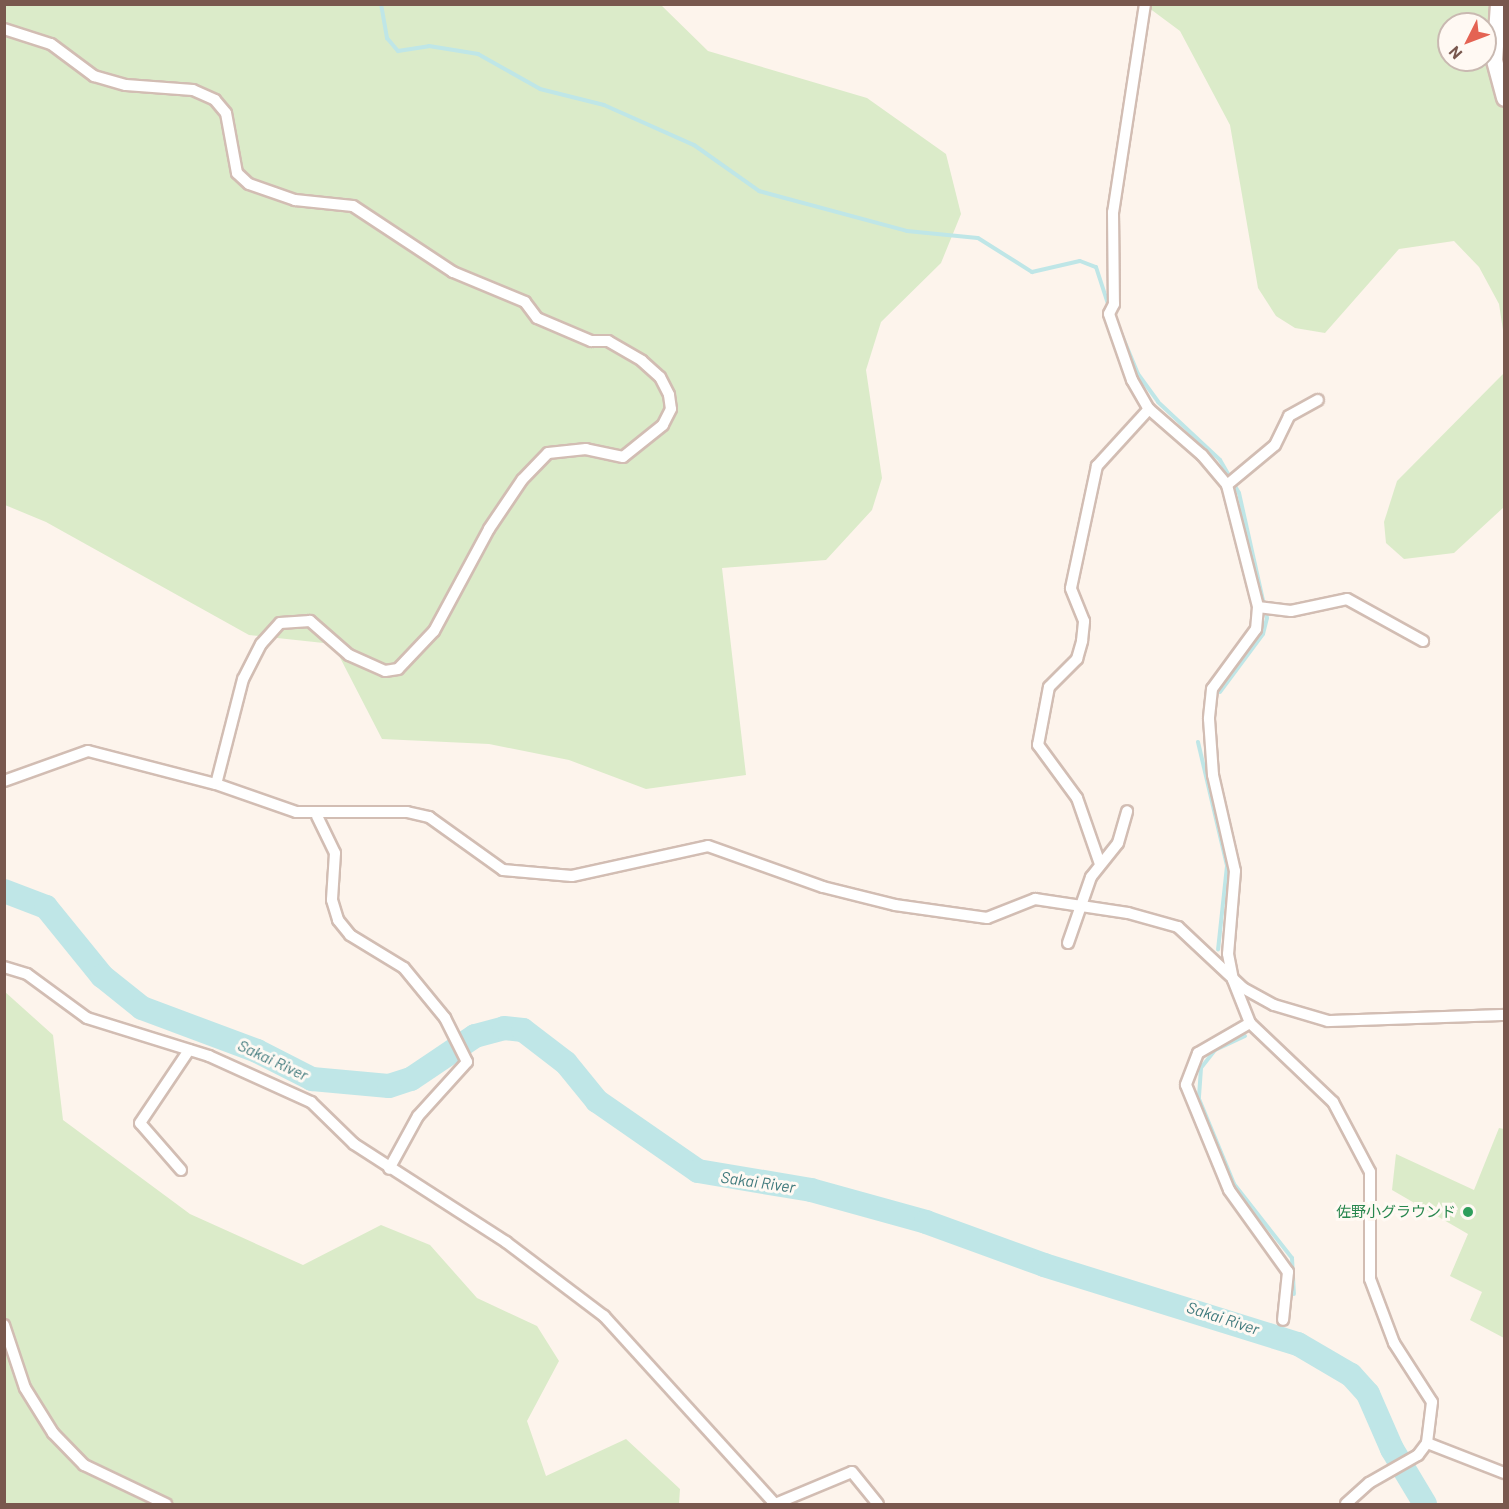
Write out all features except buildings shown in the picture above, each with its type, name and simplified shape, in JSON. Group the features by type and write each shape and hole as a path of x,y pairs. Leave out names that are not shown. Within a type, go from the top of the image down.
{"street":[{"path":"1145,4 1113,212 1111,309 1132,380 1149,409 1231,482 1263,606 1256,629 1212,689 1209,719 1213,775 1235,871 1228,954 1233,980 1250,1023 1333,1102 1371,1172 1370,1279 1394,1343 1432,1402 1427,1443 1418,1455 1381,1477 1346,1504"},
{"path":"1497,8 1494,60 1504,98"},
{"path":"4,29 51,44 94,76 126,85 193,90 215,99 226,113 237,173 249,184 295,200 353,206 453,272 525,302 537,318 591,341 608,341 642,361 660,377 669,395 671,409 663,425 623,457 586,449 548,453 522,480 489,529 434,631 398,669 385,671 349,655 310,621 280,623 261,644 243,679 216,784"},
{"path":"1231,482 1275,446 1288,416 1318,400"},
{"path":"1100,864 1077,798 1038,746 1049,687 1077,659 1082,641 1084,621 1071,588 1097,466 1149,409"},
{"path":"1263,606 1291,611 1347,599 1424,641"},
{"path":"4,781 88,751 216,784 317,816 407,812 429,817 503,870 572,876 708,846 823,887 895,905 987,918 1035,899 1178,927 1203,945 1233,980 1274,1005 1328,1021 1504,1015"},
{"path":"1068,943 1100,864 1118,843 1127,811"},
{"path":"317,816 335,853 332,900 338,920 350,935 404,968 445,1018 465,1053 467,1062 418,1116 389,1169"},
{"path":"4,967 27,974 87,1018 189,1050 311,1102 389,1169 506,1242 604,1316 775,1504 852,1472 878,1504"},
{"path":"1250,1023 1197,1053 1186,1085 1229,1190 1288,1272 1283,1320"},
{"path":"181,1170 140,1123 189,1050"},
{"path":"4,1325 25,1388 53,1433 84,1465 166,1504"},
{"path":"1427,1443 1504,1473"}],"green space":[{"path":"4,5 661,5 708,51 867,98 946,154 961,214 941,263 881,322 866,370 882,478 872,510 826,560 722,568 746,775 646,789 569,760 489,744 382,739 333,644 249,635 46,522 5,505"},
{"path":"1145,5 1504,5 1504,337 1499,304 1479,267 1454,241 1399,249 1325,333 1295,328 1276,316 1258,288 1230,125 1180,31"},
{"path":"1504,373 1504,507 1454,553 1404,559 1386,543 1384,522 1397,481"},
{"path":"4,991 53,1035 63,1120 190,1214 303,1265 381,1225 430,1245 477,1298 537,1326 559,1361 527,1421 546,1476 626,1439 680,1489 679,1504 5,1504"},
{"name":"佐野小グラウンド","path":"1499,1128 1504,1129 1504,1338 1470,1320 1482,1292 1450,1276 1468,1234 1392,1190 1396,1154 1474,1190"}],"waterway":[{"path":"381,4 387,38 398,51 429,46 478,54 540,89 604,105 694,145 759,191 907,231 978,238 1032,272 1080,261 1096,267 1109,307"},
{"path":"1114,316 1138,374 1158,402 1220,460 1239,493 1267,618 1263,634 1220,692"},
{"path":"1198,742 1227,866 1218,950"},
{"name":"Sakai River","path":"4,891 46,907 102,976 142,1008 257,1051 312,1079 389,1086 411,1079 475,1036 504,1028 523,1030 566,1063 597,1101 698,1171 811,1190 926,1222 1044,1265 1298,1344 1351,1375 1368,1394 1392,1449 1425,1504"},
{"path":"1245,1036 1215,1050 1201,1068 1199,1099 1234,1184 1292,1258 1294,1294"},
{"name":"Sakai River","path":"1286,1339 1287,1335"}],"place":[{"name":"佐野小グラウンド","path":"1468,1212"}]}
